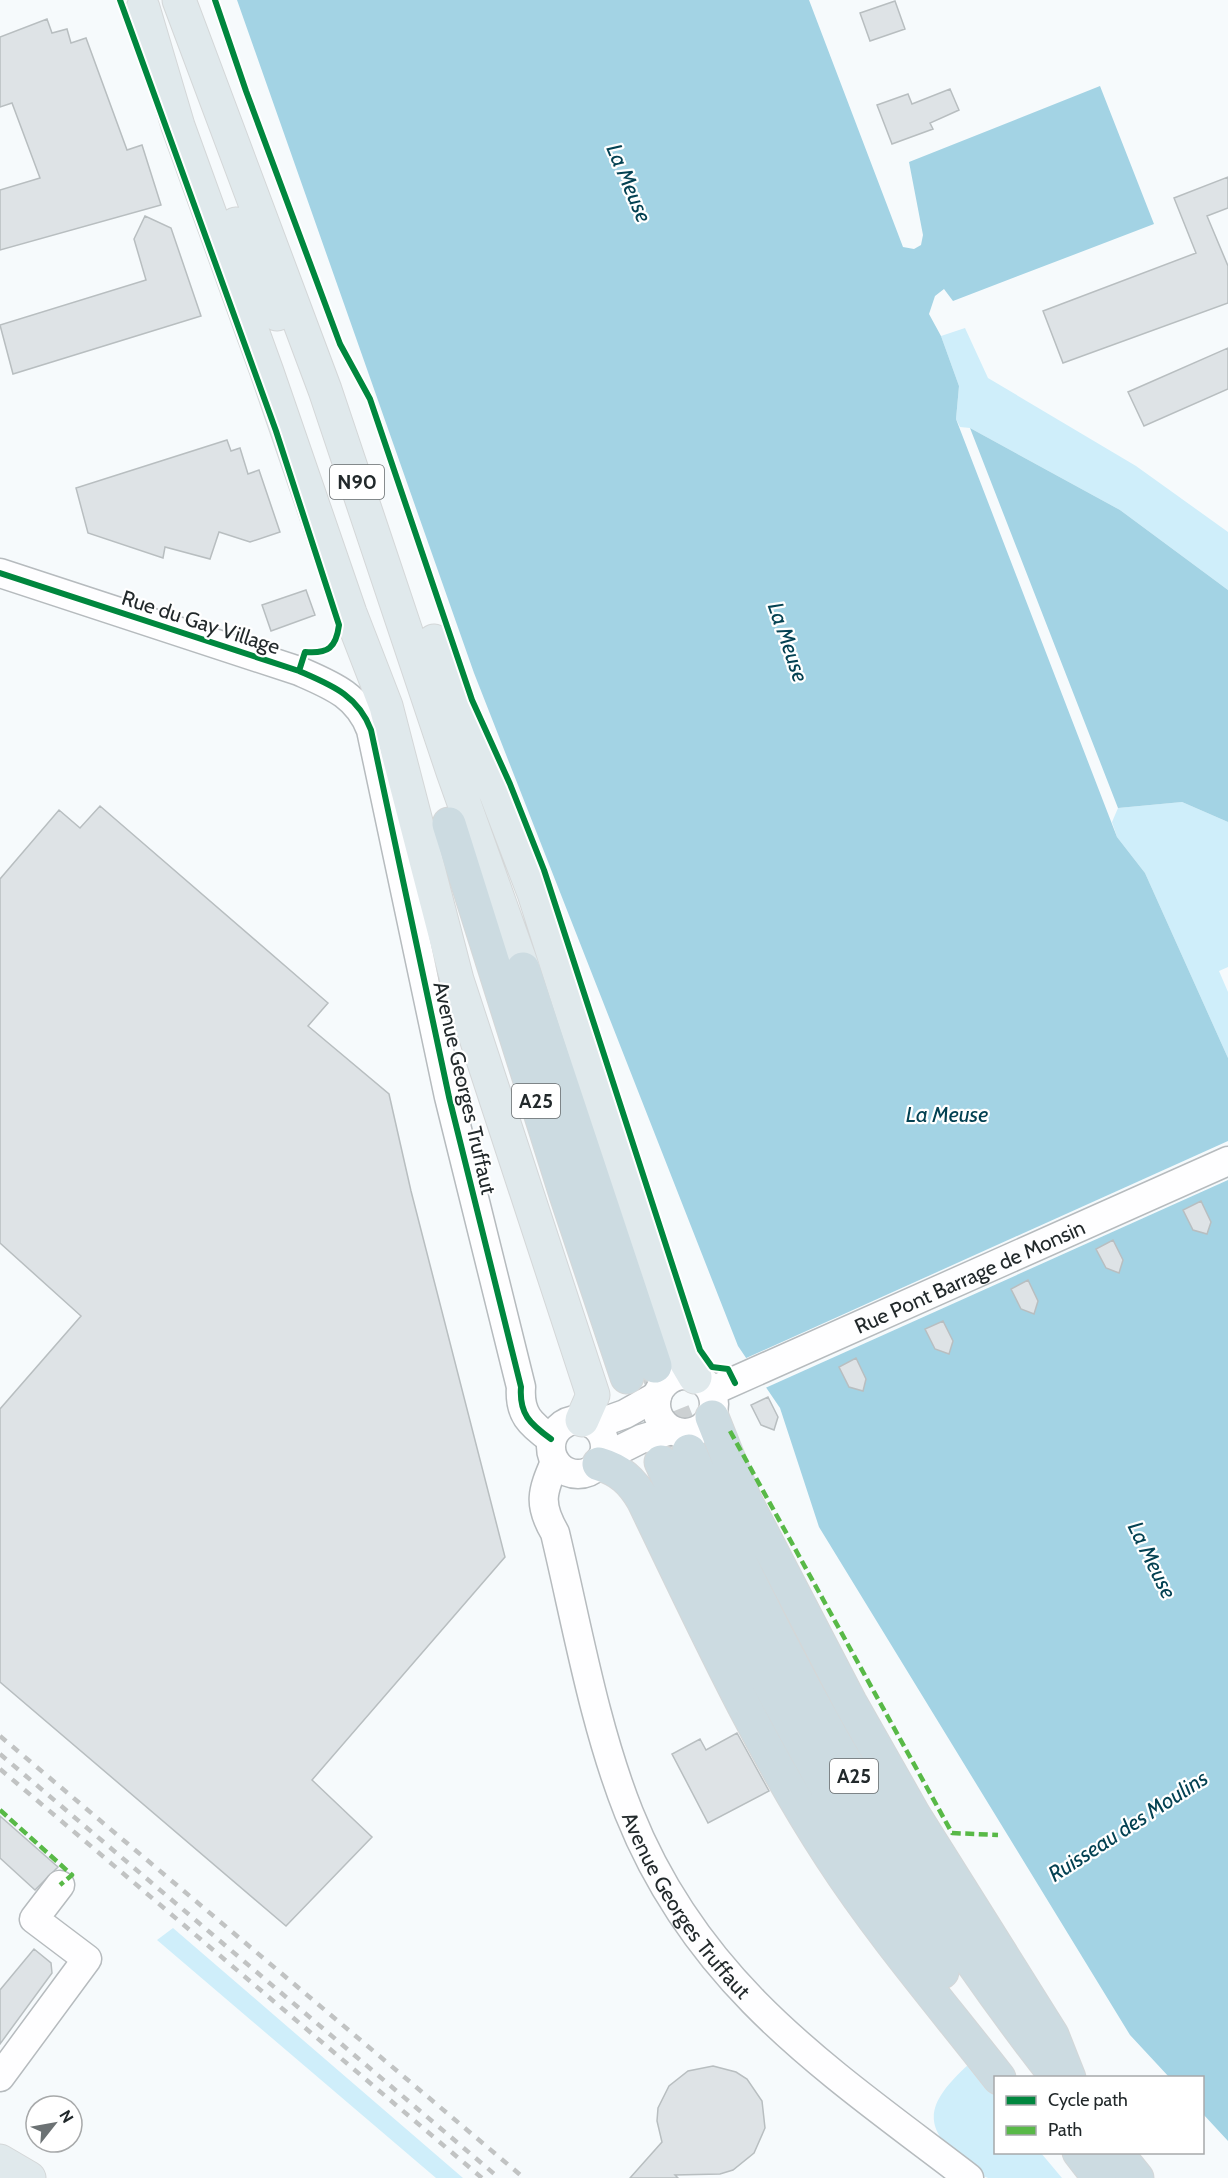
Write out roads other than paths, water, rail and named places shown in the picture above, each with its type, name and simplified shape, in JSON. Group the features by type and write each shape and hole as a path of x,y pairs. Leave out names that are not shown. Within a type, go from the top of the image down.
{"highway":[{"name":"A25","path":"449,824 563,1187 646,1380"},
{"name":"A25","path":"523,969 646,1380"},
{"name":"A25","path":"714,1392 745,1500 850,1702 914,1815 1052,2036 1068,2076"},
{"name":"A25","path":"674,1448 701,1550 805,1752 912,1928 1018,2076"},
{"name":"A25","path":"674,1448 724,1532 764,1611 866,1797 936,1911 1056,2076"},
{"path":"577,1460 622,1473 635,1486 709,1636 806,1817 831,1858 907,1961 997,2076"},
{"path":"1081,2154 1099,2178"},
{"path":"1118,2154 1137,2178"}],"main road":[{"name":"N90","path":"179,0 325,390 460,793 523,969"},
{"name":"N90","path":"197,0 235,112 362,456 506,895 523,969"},
{"name":"N90","path":"149,3 253,239 338,484 449,824"},
{"name":"N90","path":"149,3 155,57 178,126 267,372 340,586 386,706 457,980 593,1395 583,1422"},
{"name":"N90","path":"403,578 429,625 464,724 497,796 534,893 669,1316 686,1360 714,1392"},
{"path":"0,2161 29,2178"}],"street":[{"name":"Rue du Gay Village","path":"0,573 282,666 336,687 348,694 366,716 371,730"},
{"name":"Avenue Georges Truffaut","path":"371,730 449,1097 521,1387 520,1403 524,1413 539,1430 577,1460 543,1502 545,1515 555,1533 598,1713 619,1787 640,1840 680,1912 717,1964 766,2017 830,2072 969,2178"},
{"name":"Rue Pont Barrage de Monsin","path":"714,1392 1228,1161"},
{"path":"646,1380 669,1380 678,1376 714,1392 695,1432 686,1434 674,1448"},
{"path":"577,1460 557,1429 631,1411 646,1380"},
{"path":"646,1380 658,1416 674,1448"},
{"path":"521,1387 547,1411 583,1422 600,1432 605,1445 577,1460"},
{"path":"577,1460 641,1439 674,1448"},
{"path":"0,2077 87,1959 34,1919 60,1885"}],"water":[{"name":"La Meuse","path":"237,0 809,0 903,247 914,249 921,245 923,235 909,162 1100,86 1154,224 953,301 944,289 935,296 929,314 941,336 959,386 956,419 1117,837 1145,873 1228,1058 1228,2141 1204,2115 1204,2076 1168,2076 1130,2035 819,1527 780,1408 738,1346 474,673"},
{"path":"970,428 1120,510 1228,590 1228,822 1182,802 1118,808"}],"tunnel":[{"path":"655,1366 689,1451"}],"railway":[{"path":"0,1736 524,2178"},
{"path":"0,1754 499,2178"},
{"path":"0,1769 482,2178"}],"water label":[{"name":"Ruisseau des Moulins","path":"1128,1826"}]}
